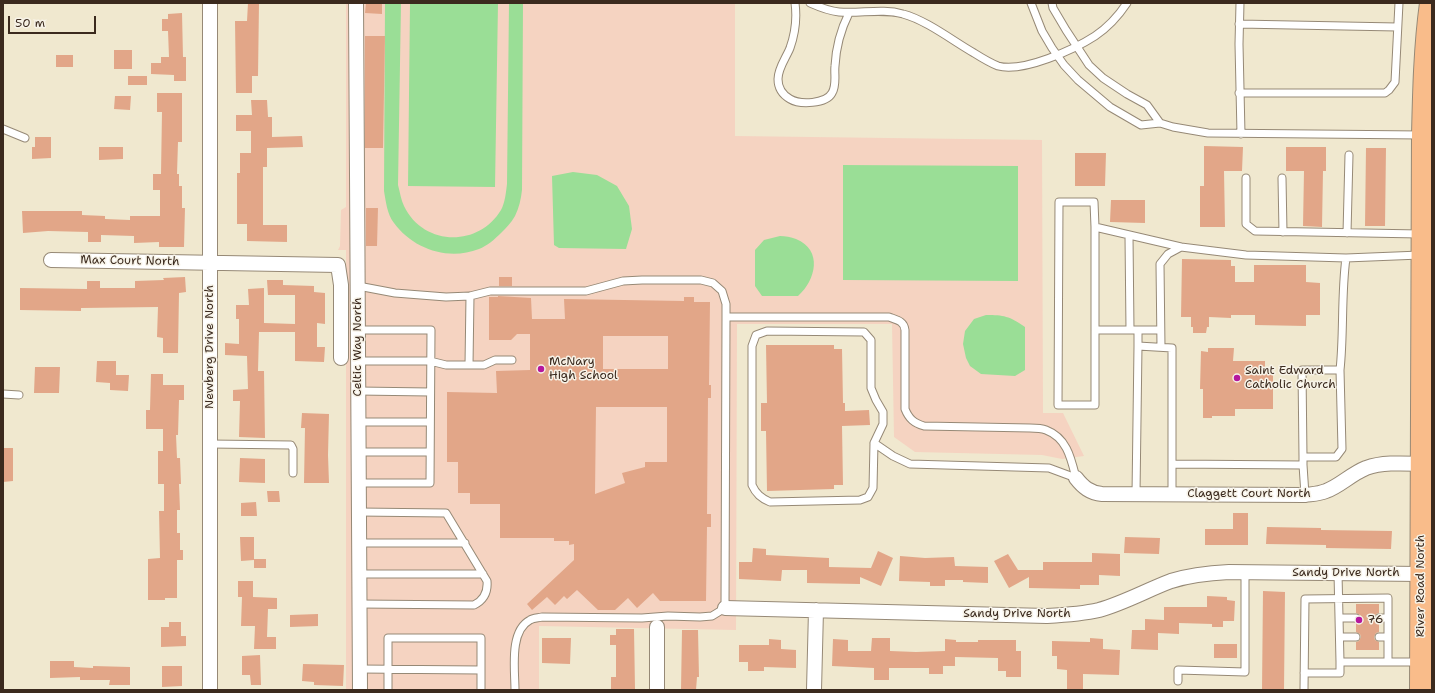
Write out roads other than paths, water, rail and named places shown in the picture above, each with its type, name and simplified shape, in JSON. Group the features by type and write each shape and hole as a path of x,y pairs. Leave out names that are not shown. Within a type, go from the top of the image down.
{"main road":[{"name":"River Road North","path":"1423,675 1423,570 1427,464 1425,242 1427,178 1423,136 1428,113 1425,62 1431,3"}],"street":[{"name":"Newberg Drive North","path":"210,3 210,690"},
{"name":"Celtic Way North","path":"356,3 360,690"},
{"name":"Max Court North","path":"50,260 338,265 341,285 340,358"},
{"name":"Claggett Court North","path":"1076,478 1082,485 1094,493 1305,495 1327,491 1359,471 1368,468 1389,464 1427,464"},
{"name":"Sandy Drive North","path":"726,608 1047,616 1071,615 1111,606 1171,581 1200,574 1245,572 1338,573 1423,570"},
{"path":"814,690 816,610"},
{"path":"657,627 657,690"}],"lane":[{"path":"795,3 797,13 795,32 790,49 779,71 778,79 782,93 788,98 800,103 818,101 828,98 832,94 838,45 849,13"},
{"path":"810,3 821,8 838,12 887,12 902,14 921,22 989,62 1005,67 1025,65 1057,55 1096,36 1111,22 1127,3"},
{"path":"1032,3 1042,31 1057,55 1078,80 1110,107 1141,124 1160,123 1173,127 1208,133 1423,136"},
{"path":"1052,3 1053,8 1062,24 1089,65 1103,78 1147,105 1160,123"},
{"path":"1240,3 1239,93 1241,134"},
{"path":"1239,93 1385,93 1390,90 1395,82 1399,3"},
{"path":"1239,24 1397,27"},
{"path":"3,129 25,138"},
{"path":"1347,233 1349,155"},
{"path":"1246,178 1246,224 1255,231 1347,233 1425,242"},
{"path":"1282,178 1283,232"},
{"path":"1059,202 1094,202 1095,227 1095,405 1058,405 1059,202"},
{"path":"1095,227 1181,247 1246,255 1346,258 1425,242"},
{"path":"1129,236 1130,330"},
{"path":"1161,348 1160,264 1168,254 1181,247"},
{"path":"1172,464 1303,461 1336,456 1342,449 1340,370 1343,346 1344,278 1346,258"},
{"path":"358,286 395,293 446,297 470,296 490,291 586,291 623,281 701,280 713,283 722,291 726,304 726,608 712,616 700,617 542,617 530,620 520,629 515,642 515,690"},
{"path":"469,366 470,296"},
{"path":"726,317 889,317 902,322 905,326 905,409 911,420 924,426 1030,428 1045,430 1058,437 1069,451 1076,478"},
{"path":"358,330 431,330 430,483 358,483"},
{"path":"1095,330 1160,330"},
{"path":"1136,494 1138,330"},
{"path":"767,331 864,332 871,340 871,388 883,412 883,424 874,443 873,488 868,497 860,500 770,502 762,498 755,491 752,485 752,346 756,335 767,331"},
{"path":"1138,346 1172,348 1172,494"},
{"path":"358,361 430,361 446,366 484,366 495,360 512,360"},
{"path":"1305,495 1302,370 1340,370"},
{"path":"358,391 430,392"},
{"path":"3,394 19,395"},
{"path":"358,422 430,422"},
{"path":"874,443 893,456 910,464 1049,468 1076,478"},
{"path":"210,444 291,445 293,449 293,472"},
{"path":"358,452 430,452"},
{"path":"359,512 446,513 487,581 488,588 485,596 480,602 474,605 359,604"},
{"path":"359,543 465,544"},
{"path":"1178,681 1178,670 1245,672 1245,572"},
{"path":"1304,673 1340,673 1338,573"},
{"path":"359,574 483,574"},
{"path":"1304,690 1305,599 1388,598 1388,662"},
{"path":"1340,618 1356,618"},
{"path":"1379,618 1388,618"},
{"path":"1340,637 1356,637"},
{"path":"1379,637 1388,637"},
{"path":"388,690 388,638 481,638 481,690"},
{"path":"1340,662 1388,662 1423,675"},
{"path":"359,669 481,670"}],"place":[{"name":"McNary High School","path":"541,369"},
{"name":"Saint Edward Catholic Church","path":"1237,378"},
{"name":"76","path":"1359,620"}]}
